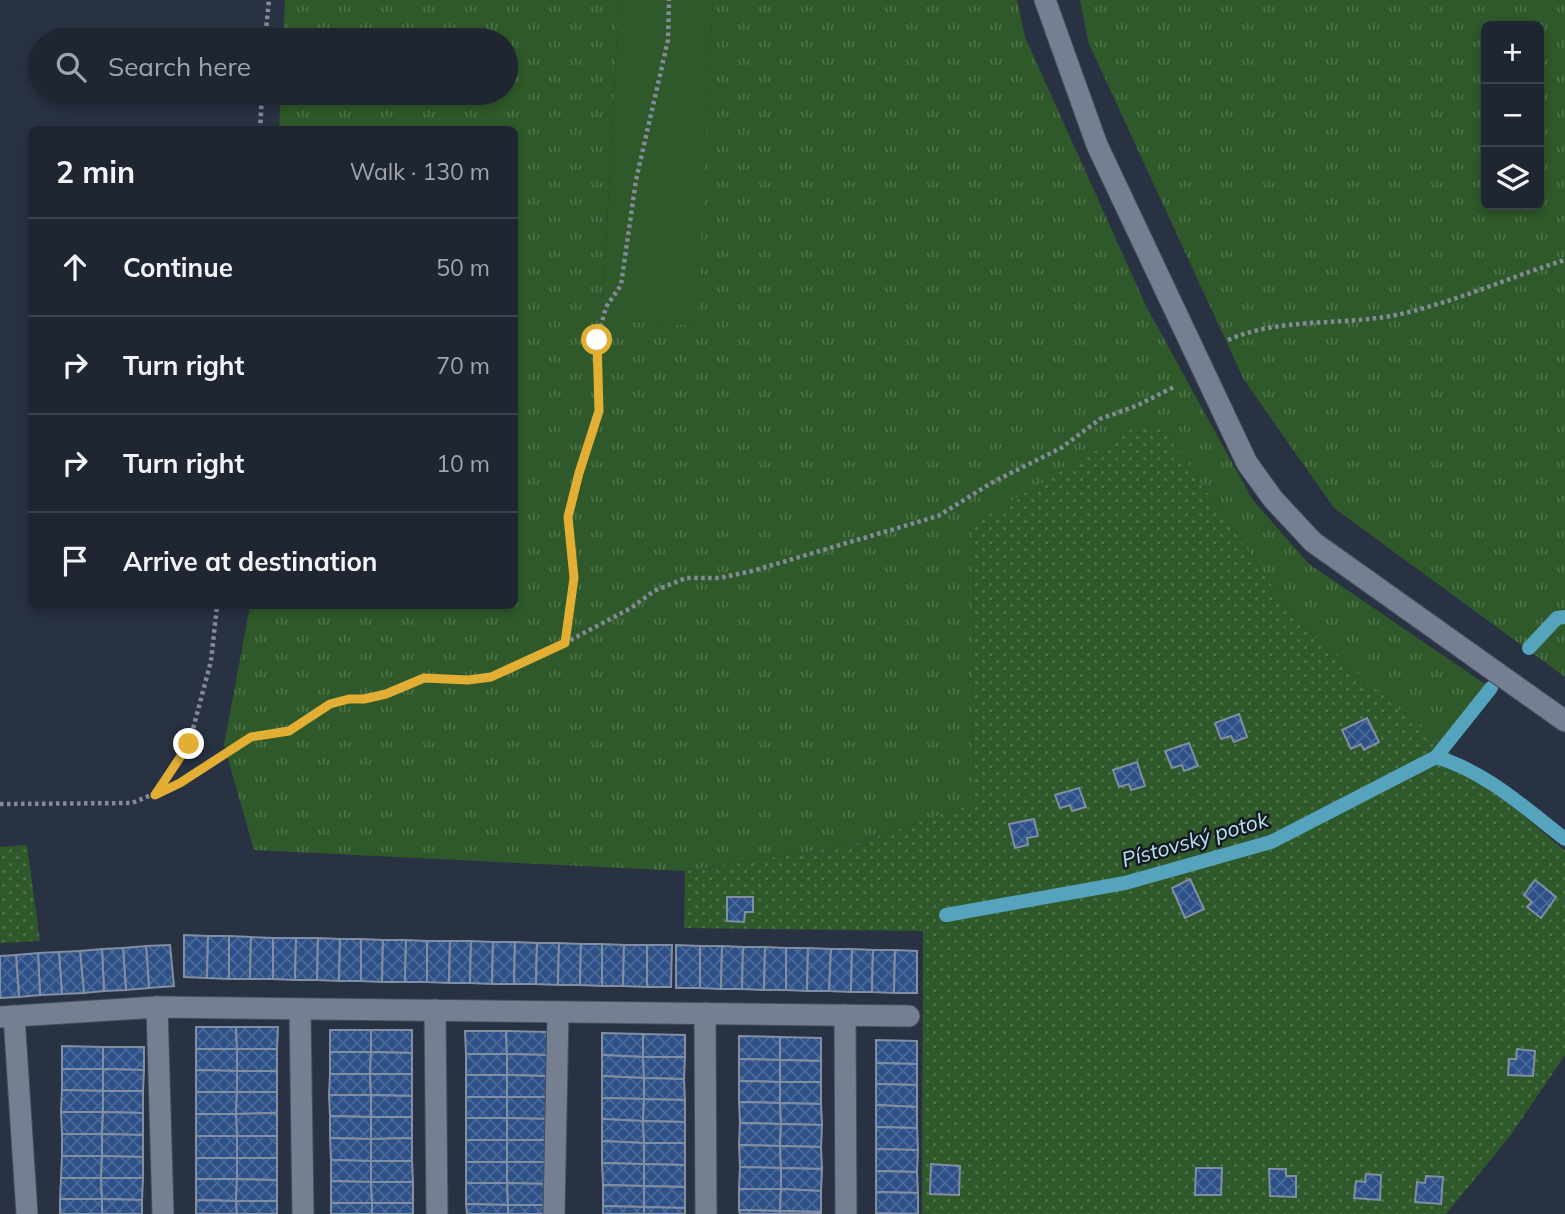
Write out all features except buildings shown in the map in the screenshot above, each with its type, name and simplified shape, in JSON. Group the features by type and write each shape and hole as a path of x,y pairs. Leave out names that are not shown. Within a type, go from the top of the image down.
{"street":[{"path":"1045,0 1097,145 1247,463 1273,499 1313,542 1565,721"},
{"path":"157,1007 163,1214"},
{"path":"27,1214 7,1016 157,1007 909,1016"},
{"path":"300,1009 303,1214"},
{"path":"435,1010 437,1214"},
{"path":"554,1214 558,1012"},
{"path":"705,1013 706,1214"},
{"path":"845,1015 846,1214"}],"path":[{"path":"266,28 269,0"},
{"path":"565,643 574,578 568,517 599,411 597,340 606,307 621,285 636,180 652,99 668,40 669,0"},
{"path":"260,126 261,105"},
{"path":"0,804 44,806 132,803 180,783 251,737 289,731 330,704 386,694 424,678 468,680 491,677 565,643 631,608 654,591 686,578 720,578 752,571 937,516 993,482 1061,448 1100,419 1136,406 1248,331 1396,314 1455,299 1565,260"},
{"path":"155,795 189,744 211,661 217,609"}],"green space":[{"path":"285,0 619,0 602,319 696,326 713,0 1017,0 1025,37 1146,306 1252,499 1309,564 1491,688 1443,747 1297,622 1166,433 974,523 972,804 853,845 685,871 254,850 224,745 249,609 518,609 518,126 279,126 280,105 518,105 518,28 284,28"},
{"path":"619,0 713,0 697,326 602,320"},
{"path":"1080,0 1565,0 1565,677 1334,508 1244,380 1089,44"},
{"path":"1142,423 1166,433 1297,622 1565,851 1565,1055 1510,1136 1446,1214 922,1214 923,931 684,928 685,871 853,845 972,804 974,523"},
{"path":"27,845 40,941 0,943 0,847"}],"waterway":[{"name":"Pístovský potok","path":"1529,648 1557,618 1565,617"},
{"name":"Pístovský potok","path":"946,915 1125,883 1271,842 1436,757 1491,688"},
{"path":"1436,757 1488,781 1565,839"}],"route":[{"path":"189,744 155,795 180,783 251,737 289,731 330,704 386,694 424,678 449,681 491,677 565,643 574,578 568,517 599,411 597,340"}]}
